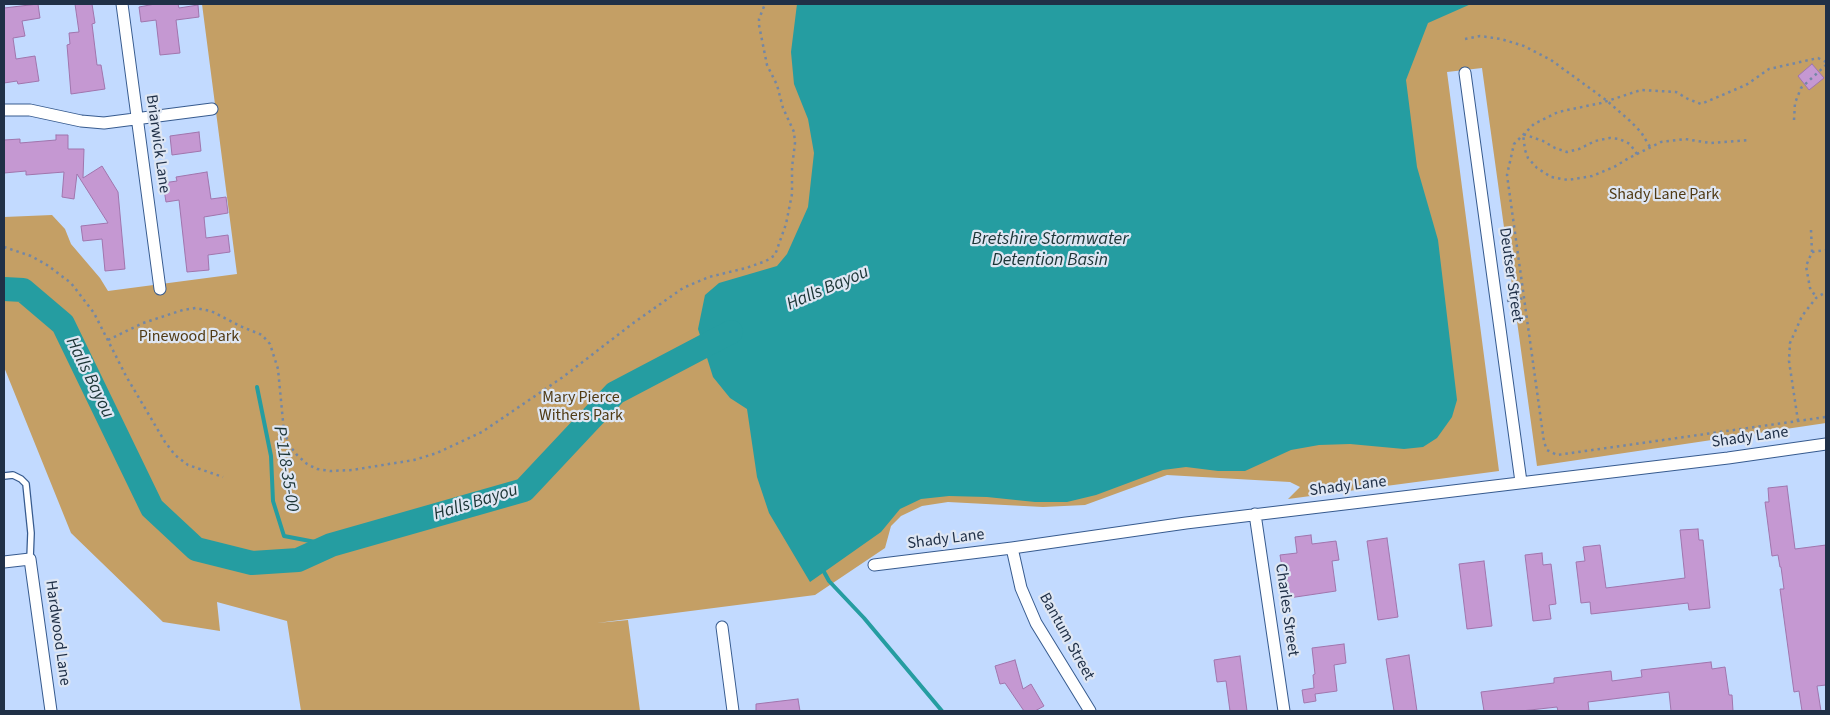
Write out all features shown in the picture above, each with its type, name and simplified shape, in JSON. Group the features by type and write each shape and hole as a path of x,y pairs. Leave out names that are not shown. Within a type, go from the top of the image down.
{"street":[{"name":"Briarwick Lane","path":"122,4 160,289"},
{"name":"Deutser Street","path":"1465,74 1521,482"},
{"path":"4,110 30,110 81,121 104,123 137,120 212,108"},
{"name":"Shady Lane","path":"874,565 1255,514 1728,458 1826,444"},
{"name":"Charles Street","path":"1255,514 1284,711"},
{"name":"Bantum Street","path":"1012,548 1021,588 1036,623 1090,711"},
{"path":"4,562 30,559"},
{"name":"Hardwood Lane","path":"30,559 51,711"},
{"path":"722,627 733,711"}],"lane":[{"path":"4,476 12,475 26,484 31,532 30,559"}],"path":[{"path":"108,340 143,323 183,310 196,308 211,311 262,335 270,344 278,369 284,432 290,446 297,455 306,464 316,469 330,471 352,470 414,460 466,441 563,378 639,318 683,288 709,277 766,261 775,255 786,224 792,194 792,167 795,143 794,132 783,108 777,85 767,65 759,25 759,18 765,4"},
{"path":"1465,39 1480,36 1501,39 1524,46 1551,60 1606,100 1641,132 1650,147"},
{"path":"1794,120 1795,103 1801,88 1826,63 1818,58 1769,69 1746,85 1701,104 1676,92 1641,90 1558,112 1540,121 1523,134 1514,144 1507,175 1544,442 1548,450 1557,455 1826,417"},
{"path":"1523,134 1567,152 1595,141 1610,138 1619,139 1630,144 1637,154"},
{"path":"1523,134 1525,150 1531,162 1544,174 1568,180 1592,176 1614,167 1662,142 1686,139 1710,143 1750,140"},
{"path":"1811,230 1812,252 1806,266 1810,288 1816,298"},
{"path":"4,247 31,256 71,283 94,313 149,416 175,455 198,470 223,477"},
{"path":"1812,252 1826,250"},
{"path":"1798,421 1789,361 1790,343 1802,316 1816,298 1826,292"},
{"path":"1497,302 1525,298"}],"green space":[{"path":"202,4 1826,4 1826,423 1537,466 1482,68 1447,72 1499,471 1288,499 1300,487 1290,482 1167,475 1085,505 1043,507 948,502 922,506 901,516 891,526 885,548 815,595 597,623 628,620 640,711 301,711 287,621 217,602 220,631 163,622 71,533 4,367 4,217 52,215 65,229 71,244 100,278 108,291 237,274"}],"water":[{"name":"Bretshire Stormwater Detention Basin","path":"797,4 1471,4 1428,23 1406,80 1417,167 1438,240 1457,400 1452,417 1437,438 1423,447 1404,449 1350,444 1319,445 1291,450 1245,471 1218,471 1186,467 1163,470 1096,495 1067,502 1035,502 987,497 949,496 921,499 900,509 881,532 810,582 769,513 757,477 747,409 730,398 713,377 698,329 705,295 719,283 777,266 787,254 808,207 814,153 808,119 794,84 791,52"}],"building":[{"path":"38,4 40,18 22,21 25,36 13,38 16,59 35,56 39,81 18,84 17,81 4,83 4,8"},
{"path":"75,4 92,4 95,23 92,24 97,65 101,65 105,89 71,94 67,45 70,44 69,33 79,32"},
{"path":"155,4 178,4 179,8 198,5 199,17 176,20 180,53 160,55 156,20 141,22 139,7"},
{"path":"1812,64 1824,78 1809,90 1798,76"},
{"path":"199,132 201,151 172,155 170,136"},
{"path":"56,135 68,135 68,149 84,149 83,178 102,166 118,192 125,269 105,271 102,239 83,241 81,226 108,223 77,174 74,199 62,197 64,172 26,175 26,171 4,173 4,140 20,139 20,143 56,140"},
{"path":"207,172 211,199 226,197 228,213 204,217 206,238 228,235 230,252 208,255 209,270 187,272 179,200 166,202 163,183 177,181 176,177"},
{"path":"1787,486 1795,549 1826,545 1826,685 1817,686 1821,711 1802,711 1799,691 1794,692 1780,589 1784,589 1781,567 1778,555 1772,556 1765,502 1769,502 1768,488"},
{"path":"1698,529 1699,540 1703,540 1710,608 1689,610 1688,603 1591,614 1590,602 1581,603 1576,562 1585,561 1583,547 1600,545 1606,588 1685,578 1680,530"},
{"path":"1311,535 1312,544 1336,541 1339,560 1332,561 1336,591 1289,598 1285,567 1282,567 1280,555 1297,553 1295,537"},
{"path":"1387,538 1398,617 1378,620 1367,541"},
{"path":"1542,553 1543,565 1551,564 1556,604 1549,605 1551,619 1533,621 1525,555"},
{"path":"1484,561 1492,626 1467,629 1459,564"},
{"path":"1344,644 1346,663 1334,665 1337,691 1315,694 1316,701 1304,703 1302,690 1314,688 1313,675 1315,674 1312,648"},
{"path":"1409,655 1417,711 1394,711 1386,659"},
{"path":"1240,656 1247,711 1230,711 1226,681 1217,682 1214,660"},
{"path":"1015,660 1023,689 1031,684 1044,706 1035,711 1024,711 1005,683 1000,684 995,666"},
{"path":"1711,662 1712,669 1725,667 1729,695 1732,695 1733,711 1671,711 1669,692 1588,702 1589,711 1558,711 1557,707 1521,711 1484,711 1481,692 1554,683 1554,678 1611,671 1612,681 1642,677 1641,670"},
{"path":"798,699 800,711 756,711 756,704"}],"waterway":[{"name":"P-118-35-00","path":"4,289 23,290 63,324 152,508 196,549 252,563 298,560 331,545 524,490 615,393 731,332"},
{"name":"P-118-35-00","path":"257,387 271,456 273,501 284,536 331,545"},
{"path":"823,570 829,581 864,618 942,711"}],"park label":[{"name":"Shady Lane Park","path":"1664,195"},
{"name":"Pinewood Park","path":"189,337"},
{"name":"Mary Pierce Withers Park","path":"581,407"}],"water label":[{"name":"Halls Bayou","path":"828,289"},
{"name":"Halls Bayou","path":"89,378"},
{"name":"Halls Bayou","path":"476,503"}]}
